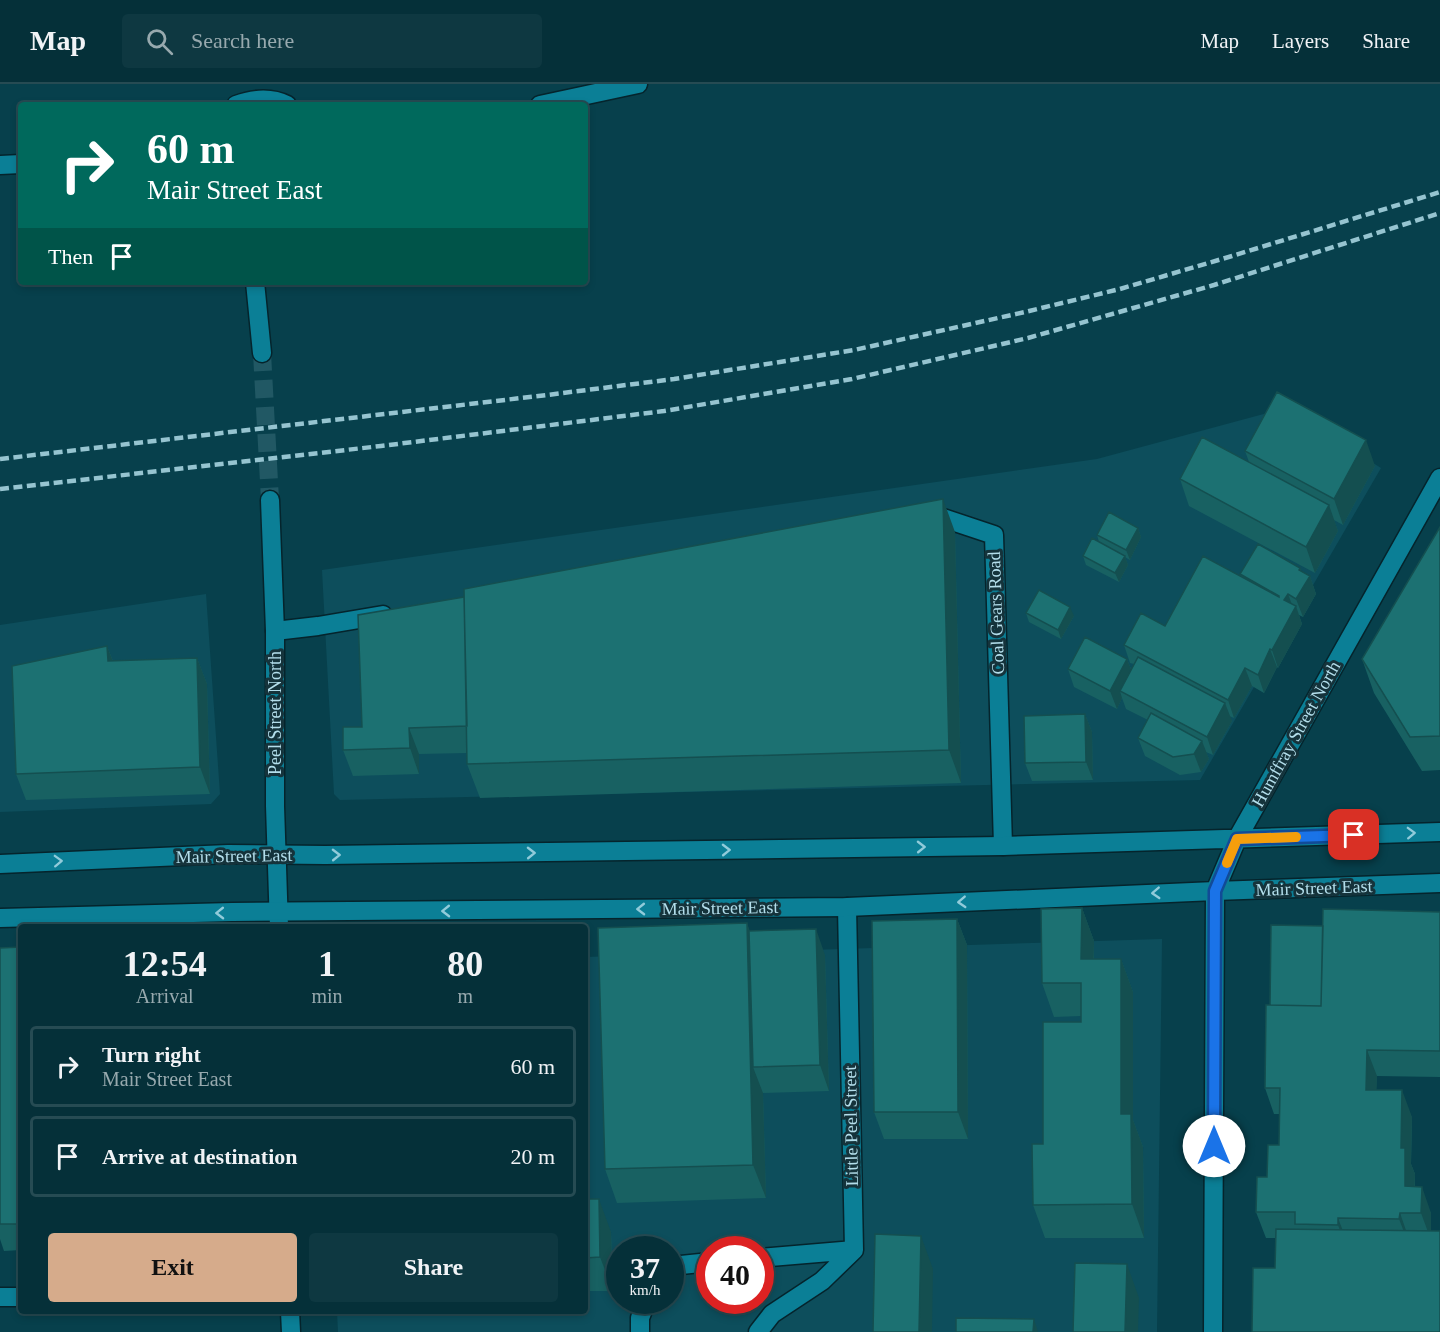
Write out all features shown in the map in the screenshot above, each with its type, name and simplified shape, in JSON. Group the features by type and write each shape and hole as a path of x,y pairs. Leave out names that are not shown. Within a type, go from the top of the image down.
{"main road":[{"path":"554,102 638,84"},
{"path":"241,102 258,92 281,102"},
{"path":"0,165 18,164"},
{"path":"255,285 262,353"},
{"name":"Humffray Street North","path":"1213,1332 1215,891 1237,839 1440,478"},
{"name":"Peel Street North","path":"270,500 275,631 275,806 279,920"},
{"name":"Coal Gears Road","path":"914,520 937,516 994,535 1004,846"},
{"path":"275,631 399,612"},
{"name":"Mair Street East","path":"0,864 228,854 325,855 1004,846 1440,832"},
{"name":"Mair Street East","path":"0,918 279,920 847,907 1440,884"},
{"name":"Little Peel Street","path":"847,907 854,1250"},
{"path":"774,1257 854,1250"},
{"path":"758,1332 772,1314 822,1281 854,1250"},
{"path":"0,1297 18,1297"},
{"path":"290,1314 291,1332"},
{"path":"640,1332 642,1314"}],"shaded area":[{"path":"1286,408 1381,468 1200,780 340,800 334,794 322,570 1097,459"},
{"path":"206,594 220,794 211,804 0,812 0,625"},
{"path":"1162,939 1157,1332 338,1332 337,1314 588,1314 588,957"}],"building":[{"path":"1277,392 1366,440 1334,499 1245,451"},
{"path":"1202,437 1329,505 1306,547 1180,479"},
{"path":"943,499 949,750 467,764 464,589"},
{"path":"1109,512 1138,528 1126,550 1097,535"},
{"path":"1440,527 1440,736 1410,737 1362,659"},
{"path":"1092,538 1125,556 1115,573 1083,556"},
{"path":"1258,544 1310,576 1296,599 1288,594 1284,600 1296,606 1272,650 1270,649 1258,675 1245,668 1228,700 1124,645 1141,613 1165,626 1203,556 1279,597 1240,574"},
{"path":"1039,590 1070,607 1058,630 1026,613"},
{"path":"464,597 467,726 409,728 410,748 343,750 343,727 362,727 358,615"},
{"path":"1085,637 1127,659 1110,691 1068,669"},
{"path":"107,646 108,661 197,658 200,767 16,774 12,666"},
{"path":"1138,657 1225,703 1207,737 1120,691"},
{"path":"1151,713 1202,741 1194,754 1173,757 1138,738"},
{"path":"1085,714 1086,762 1025,763 1024,716"},
{"path":"1082,908 1081,959 1121,959 1121,1114 1131,1114 1132,1204 1033,1205 1032,1144 1043,1144 1043,1022 1081,1022 1081,983 1042,983 1041,909"},
{"path":"1323,909 1440,912 1440,1051 1367,1050 1366,1090 1402,1090 1401,1148 1405,1148 1405,1186 1422,1187 1421,1213 1400,1213 1399,1219 1338,1218 1338,1225 1295,1224 1295,1212 1256,1212 1257,1177 1267,1177 1268,1145 1279,1145 1280,1088 1265,1088 1266,1005 1321,1006"},
{"path":"957,919 958,1112 874,1112 872,921"},
{"path":"747,923 753,1165 605,1169 598,928"},
{"path":"1271,925 1323,926 1321,1006 1270,1005"},
{"path":"816,929 820,1065 753,1067 749,931"},
{"path":"18,947 18,1224 0,1224 0,948"},
{"path":"588,1199 599,1199 600,1257 588,1258"},
{"path":"1276,1229 1440,1231 1440,1332 1252,1332 1253,1268 1275,1268"},
{"path":"875,1234 921,1236 919,1332 873,1332"},
{"path":"1075,1263 1127,1264 1125,1332 1073,1332"},
{"path":"956,1318 1034,1319 1033,1332 956,1332"}],"tunnel":[{"path":"262,353 270,500"}],"railway":[{"path":"0,459 674,379 854,350 1120,289 1440,192"},
{"path":"0,489 664,411 852,379 1028,338 1214,285 1440,213"}],"slow traffic":[{"path":"1227,863 1237,839 1296,837"}],"route":[{"path":"1214,1146 1215,891 1237,839 1354,835"}]}
